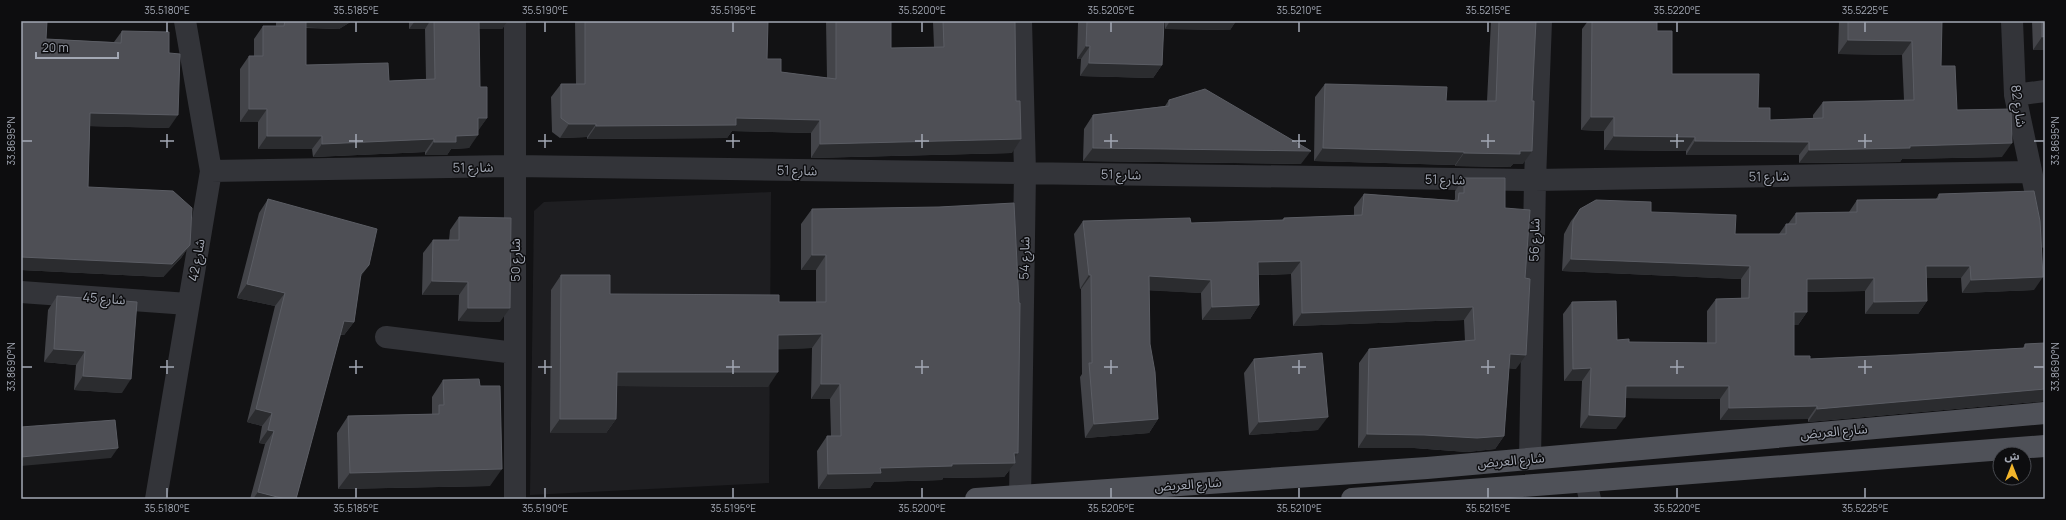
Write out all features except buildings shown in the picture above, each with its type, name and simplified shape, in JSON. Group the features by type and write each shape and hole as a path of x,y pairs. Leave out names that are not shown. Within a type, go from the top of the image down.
{"main road":[{"name":"شارع العريض","path":"976,499 1427,468 2045,412"},
{"name":"شارع العريض","path":"1352,499 1588,490 2045,446"}],"street":[{"name":"شارع 42","path":"156,499 211,171 185,21"},
{"name":"شارع 50","path":"515,21 515,499"},
{"name":"شارع 54","path":"1020,497 1025,172 1021,21"},
{"name":"شارع 56","path":"1530,459 1535,180 1541,21"},
{"name":"شارع 82","path":"2012,21 2015,95 2030,172 2045,237"},
{"path":"2015,95 2045,91"},
{"name":"شارع 51","path":"211,171 515,166 1535,180 2030,172"},
{"name":"شارع 45","path":"21,292 188,304"},
{"path":"386,337 515,353"}],"shaded area":[{"path":"771,192 769,483 530,495 534,211 544,202"}]}
